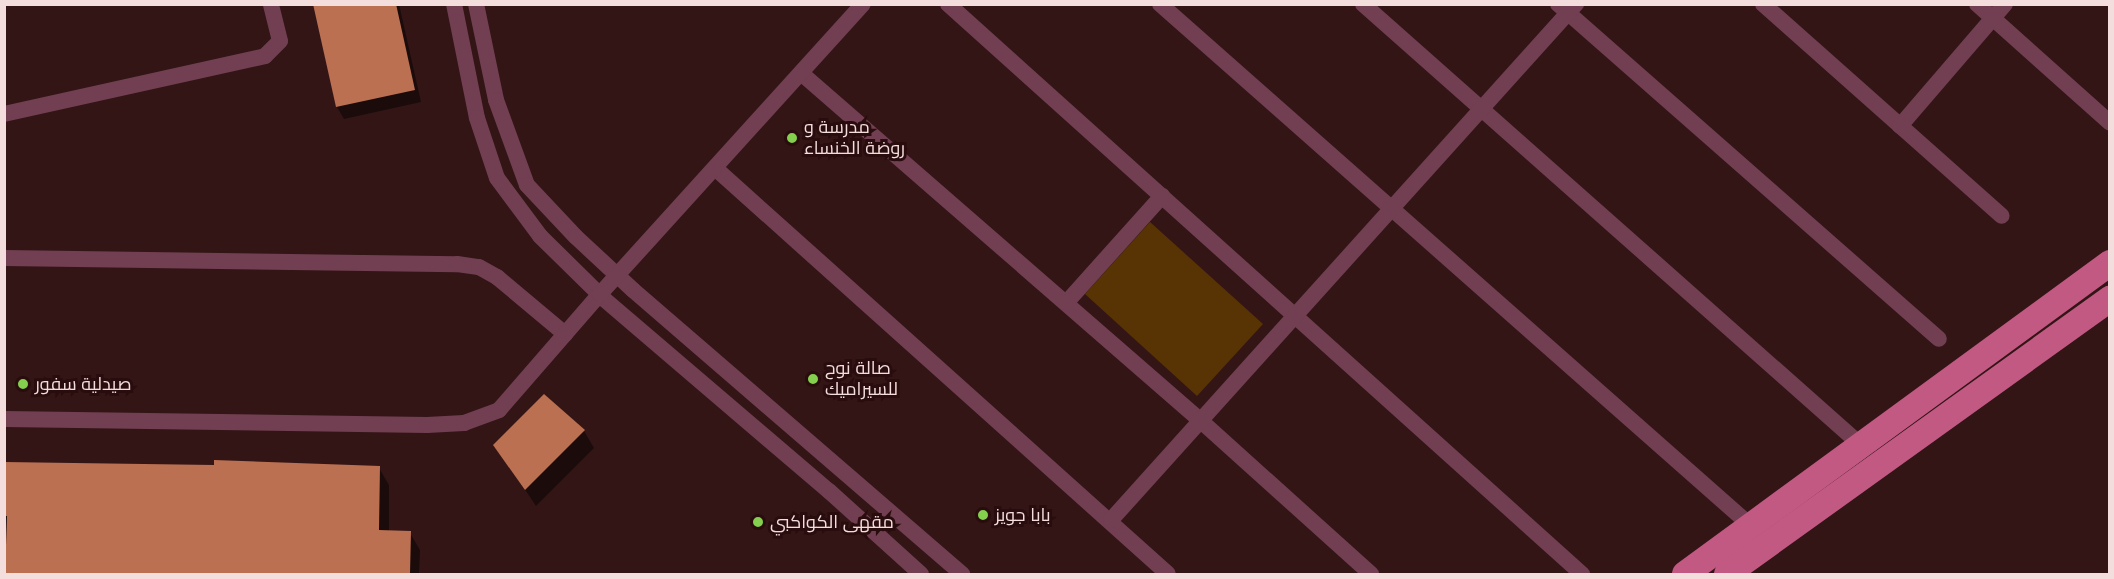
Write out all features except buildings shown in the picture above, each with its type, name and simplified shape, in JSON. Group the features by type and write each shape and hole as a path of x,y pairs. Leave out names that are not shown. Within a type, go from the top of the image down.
{"main road":[{"path":"1685,574 2109,262"},
{"path":"1727,574 2109,299"}],"street":[{"path":"4,114 265,56 280,41 272,4"},
{"path":"453,4 477,118 497,178 540,236 600,294 829,490 921,574"},
{"path":"476,4 496,100 527,185 576,237 617,275 962,574"},
{"path":"4,419 427,425 465,423 499,410 617,275 863,4"},
{"path":"948,4 1582,574"},
{"path":"1160,4 1751,526"},
{"path":"1363,4 1861,445"},
{"path":"1763,4 2002,216"},
{"path":"1977,4 2109,123"},
{"path":"1900,126 2006,4"},
{"path":"1111,520 1483,110 1567,8 1939,339"},
{"path":"801,73 1201,421 1371,574"},
{"path":"715,168 1111,520 1168,574"},
{"path":"1066,303 1162,196"},
{"path":"4,258 457,264 478,267 497,277 565,334"}],"shaded area":[{"path":"1150,222 1263,324 1197,396 1085,294"}],"place":[{"name":"مدرسة و روضة الخنساء","path":"792,138"},
{"name":"صالة نوح للسيراميك","path":"813,379"},
{"name":"صيدلية سفور","path":"23,384"},
{"name":"بابا جويز","path":"983,515"},
{"name":"مقهى الكواكبي","path":"758,522"}]}
